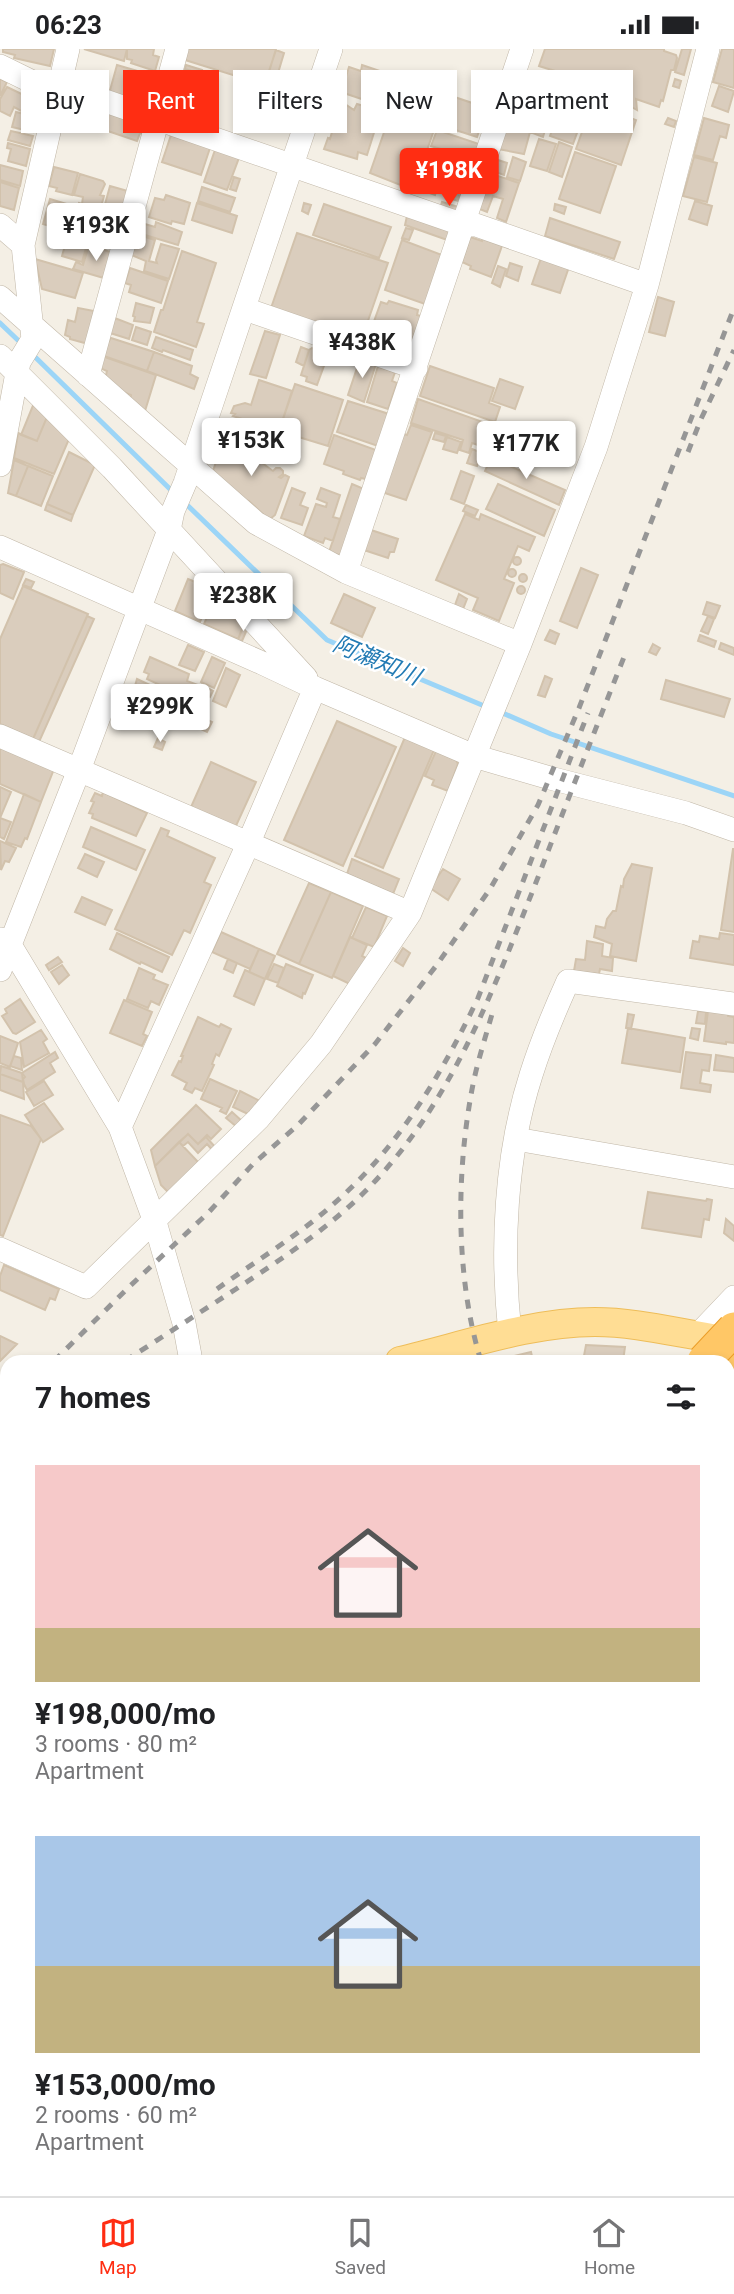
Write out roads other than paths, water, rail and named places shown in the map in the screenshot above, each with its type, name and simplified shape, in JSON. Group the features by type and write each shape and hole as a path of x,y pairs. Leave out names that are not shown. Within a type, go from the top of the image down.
{"highway":[{"path":"700,1349 734,1329"}],"main road":[{"path":"424,1355 547,1326 596,1322 638,1326 700,1349 734,1341"}],"street":[{"path":"63,70 68,49"},
{"path":"172,70 177,49"},
{"path":"0,970 5,941 79,770 188,475 331,49"},
{"path":"346,572 522,49"},
{"path":"0,1249 86,1287 258,1119 321,1044 410,913 518,650 596,447 646,285 708,49"},
{"path":"0,67 21,75"},
{"path":"0,465 12,364 33,332 23,245 48,133"},
{"path":"88,375 155,133"},
{"path":"198,133 464,225 476,225 646,285"},
{"path":"0,225 23,245"},
{"path":"0,297 33,332 88,375 188,475 256,523 346,572 518,650"},
{"path":"245,309 416,368"},
{"path":"12,364 112,468 171,520 315,688"},
{"path":"0,547 474,756 686,813 734,830"},
{"path":"120,1127 249,842 315,688"},
{"path":"0,736 410,913"},
{"path":"5,941 120,1127 155,1222 184,1322 190,1355"},
{"path":"510,1334 507,1308 507,1203 516,1139 530,1076 546,1030 568,981 734,1004"},
{"path":"516,1139 734,1177"},
{"path":"700,1349 734,1297"}],"waterway":[{"name":"阿瀬知川","path":"0,323 23,345"},
{"name":"阿瀬知川","path":"30,352 173,492"},
{"name":"阿瀬知川","path":"183,501 327,640 489,708"},
{"name":"阿瀬知川","path":"498,711 551,734 734,796"}],"railway":[{"path":"60,1355 208,1213 253,1164 298,1125 375,1044 436,966 490,889 538,805 579,708 734,308"},
{"path":"688,452 734,350"},
{"path":"134,1355 311,1238 362,1194 405,1146 451,1076 488,1001 626,652"},
{"path":"217,1289 317,1218 354,1185 397,1136 433,1083 478,998 588,713"},
{"path":"479,1355 463,1263 461,1194 471,1095 494,1007"}]}
